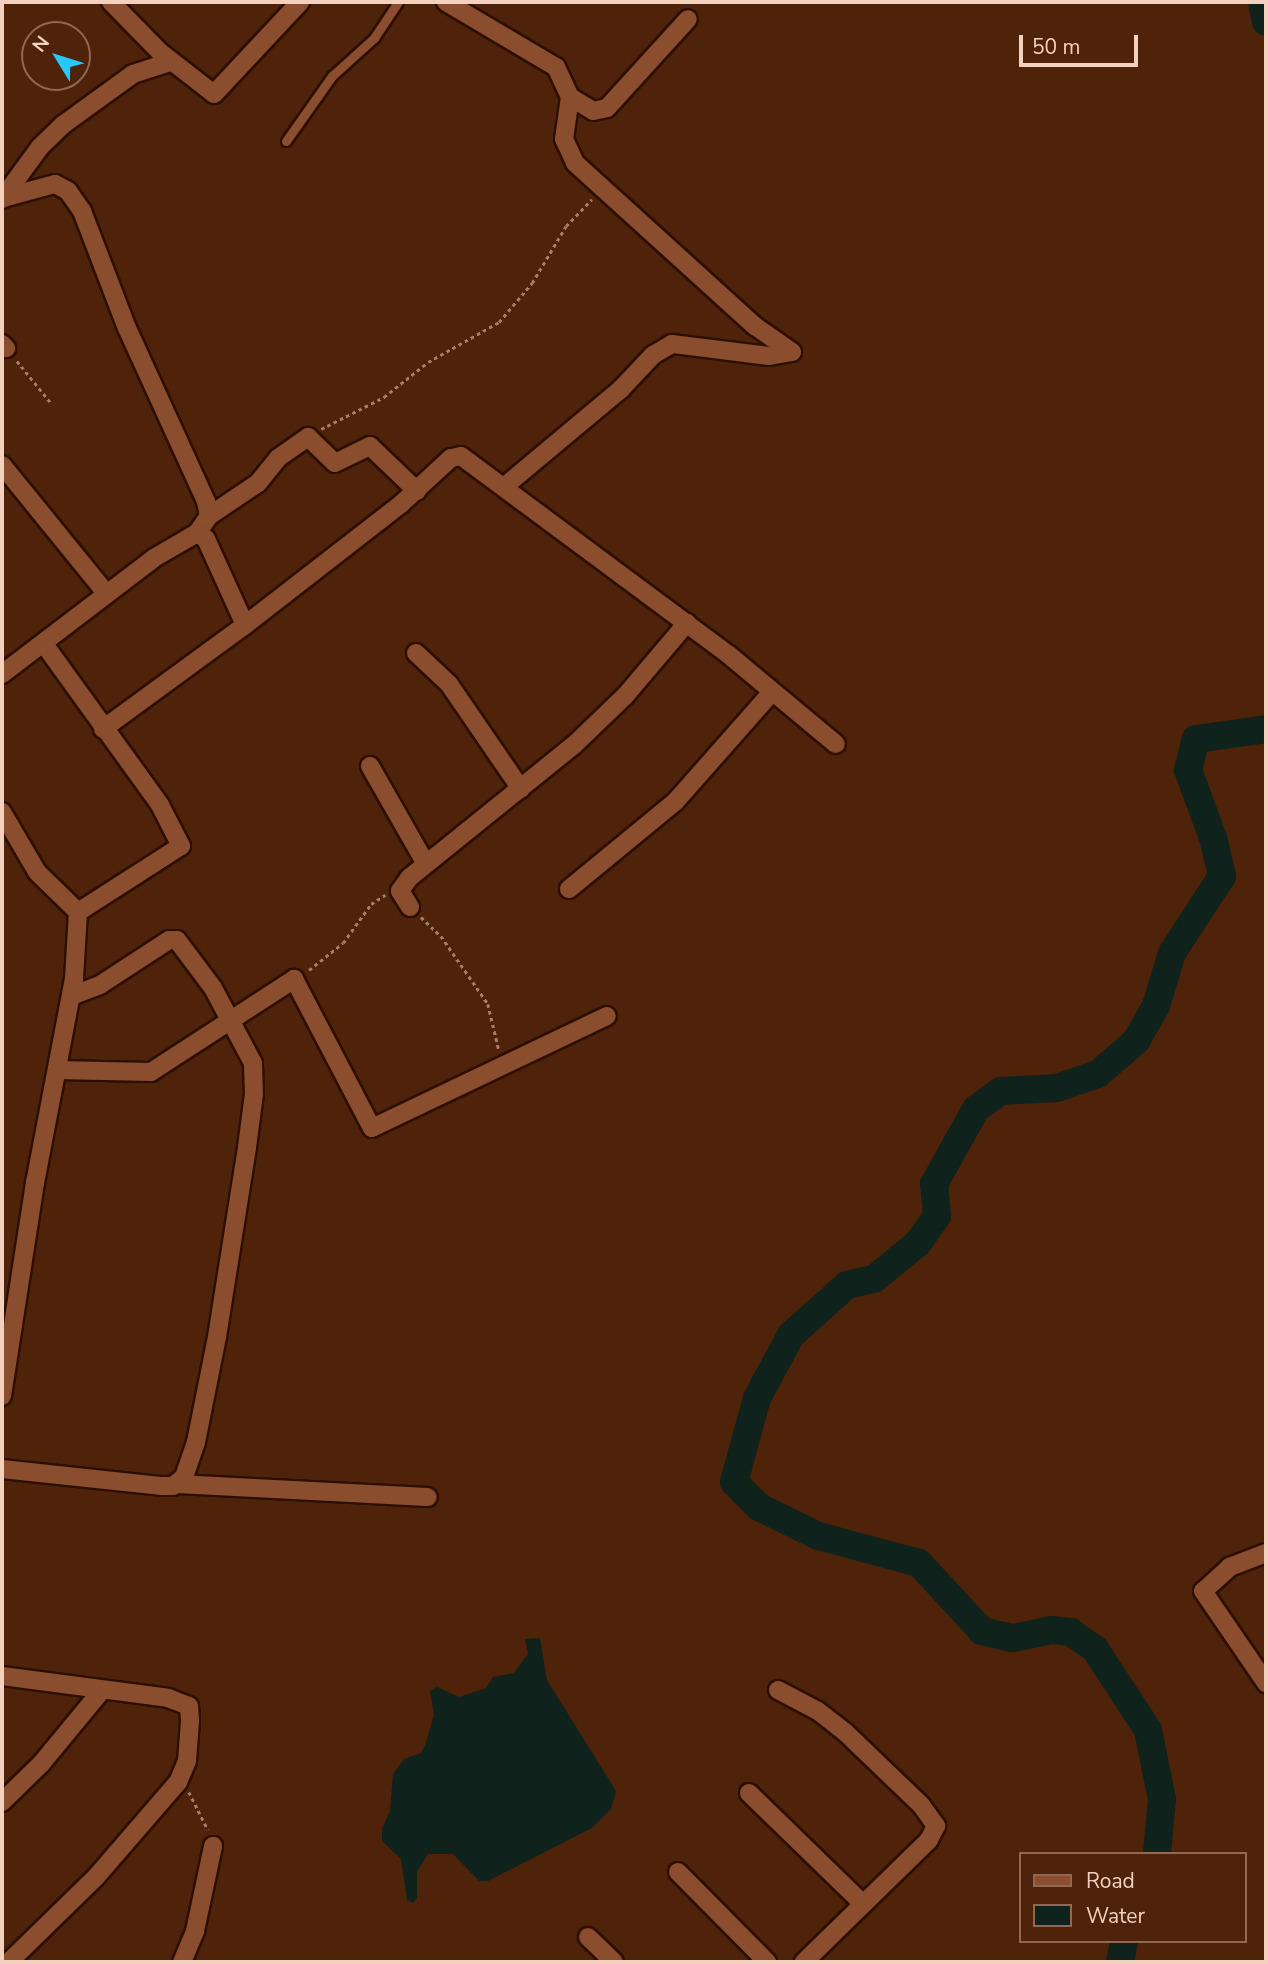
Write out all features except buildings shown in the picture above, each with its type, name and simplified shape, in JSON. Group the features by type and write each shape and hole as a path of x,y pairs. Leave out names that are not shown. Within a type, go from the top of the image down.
{"street":[{"path":"111,2 171,62 208,92 217,93 300,2"},
{"path":"446,2 489,31 542,57 555,67 570,97 566,148 605,193 755,326 791,352 769,356 672,344 653,355 621,389 505,486"},
{"path":"570,97 593,111 613,104 688,19"},
{"path":"2,199 40,147 64,124 133,74 171,62"},
{"path":"2,199 55,184 76,200 209,516"},
{"path":"2,674 153,558 197,533 209,516 258,483 278,457 308,437 335,463 370,446 417,491"},
{"path":"103,729 245,625 417,491 456,456 466,458 505,486 687,623 836,744"},
{"path":"2,465 107,594"},
{"path":"197,533 206,539 245,625"},
{"path":"410,907 402,898 402,887 426,864 596,725 687,623"},
{"path":"44,644 160,806 181,846 78,912"},
{"path":"416,653 426,667 449,684 521,789"},
{"path":"569,889 675,802 772,692"},
{"path":"370,766 426,864"},
{"path":"2,812 37,872 78,912"},
{"path":"2,1396 71,996 78,912"},
{"path":"71,996 100,985 173,939 205,976 253,1063 254,1094 217,1337 196,1442 188,1469 177,1484"},
{"path":"57,1070 143,1074 230,1023 294,979 372,1128 607,1016"},
{"path":"2,1469 177,1484 428,1497"},
{"path":"1266,1553 1230,1567 1203,1591 1266,1683"},
{"path":"2,1676 158,1696 189,1706 185,1767 176,1786 113,1860 9,1962"},
{"path":"2,1802 41,1765 102,1690"},
{"path":"778,1690 818,1711 845,1732 921,1805 936,1826 929,1840 804,1962"},
{"path":"749,1793 863,1904"},
{"path":"182,1962 195,1931 213,1846"},
{"path":"678,1872 767,1962"},
{"path":"588,1937 614,1962"}],"lane":[{"path":"286,141 332,76 374,38 398,2"}],"path":[{"path":"308,437 384,397 428,362 499,322 532,283 566,226 587,202 605,193"},
{"path":"4,346 52,404"},
{"path":"294,979 343,943 371,904 402,887"},
{"path":"410,907 441,936 488,1003 501,1067"},
{"path":"185,1767 193,1804 213,1846"}],"water":[{"path":"540,1638 547,1680 616,1791 611,1809 592,1828 488,1881 479,1881 453,1854 428,1854 417,1872 417,1898 413,1903 407,1900 401,1859 382,1841 382,1829 390,1811 393,1774 404,1759 421,1753 425,1745 434,1715 430,1691 437,1687 459,1697 486,1688 493,1677 514,1673 528,1654 525,1639"}],"waterway":[{"path":"1262,2 1266,22"},
{"path":"1157,1852 1162,1799 1148,1730 1095,1649 1071,1632 1051,1630 1012,1638 982,1631 919,1563 818,1536 759,1507 734,1482 757,1398 791,1335 847,1285 874,1279 918,1243 937,1216 934,1184 976,1109 1001,1091 1057,1088 1098,1074 1136,1041 1156,1006 1172,953 1222,876 1213,838 1188,770 1196,739 1266,729"},
{"path":"1120,1962 1124,1943"}]}
